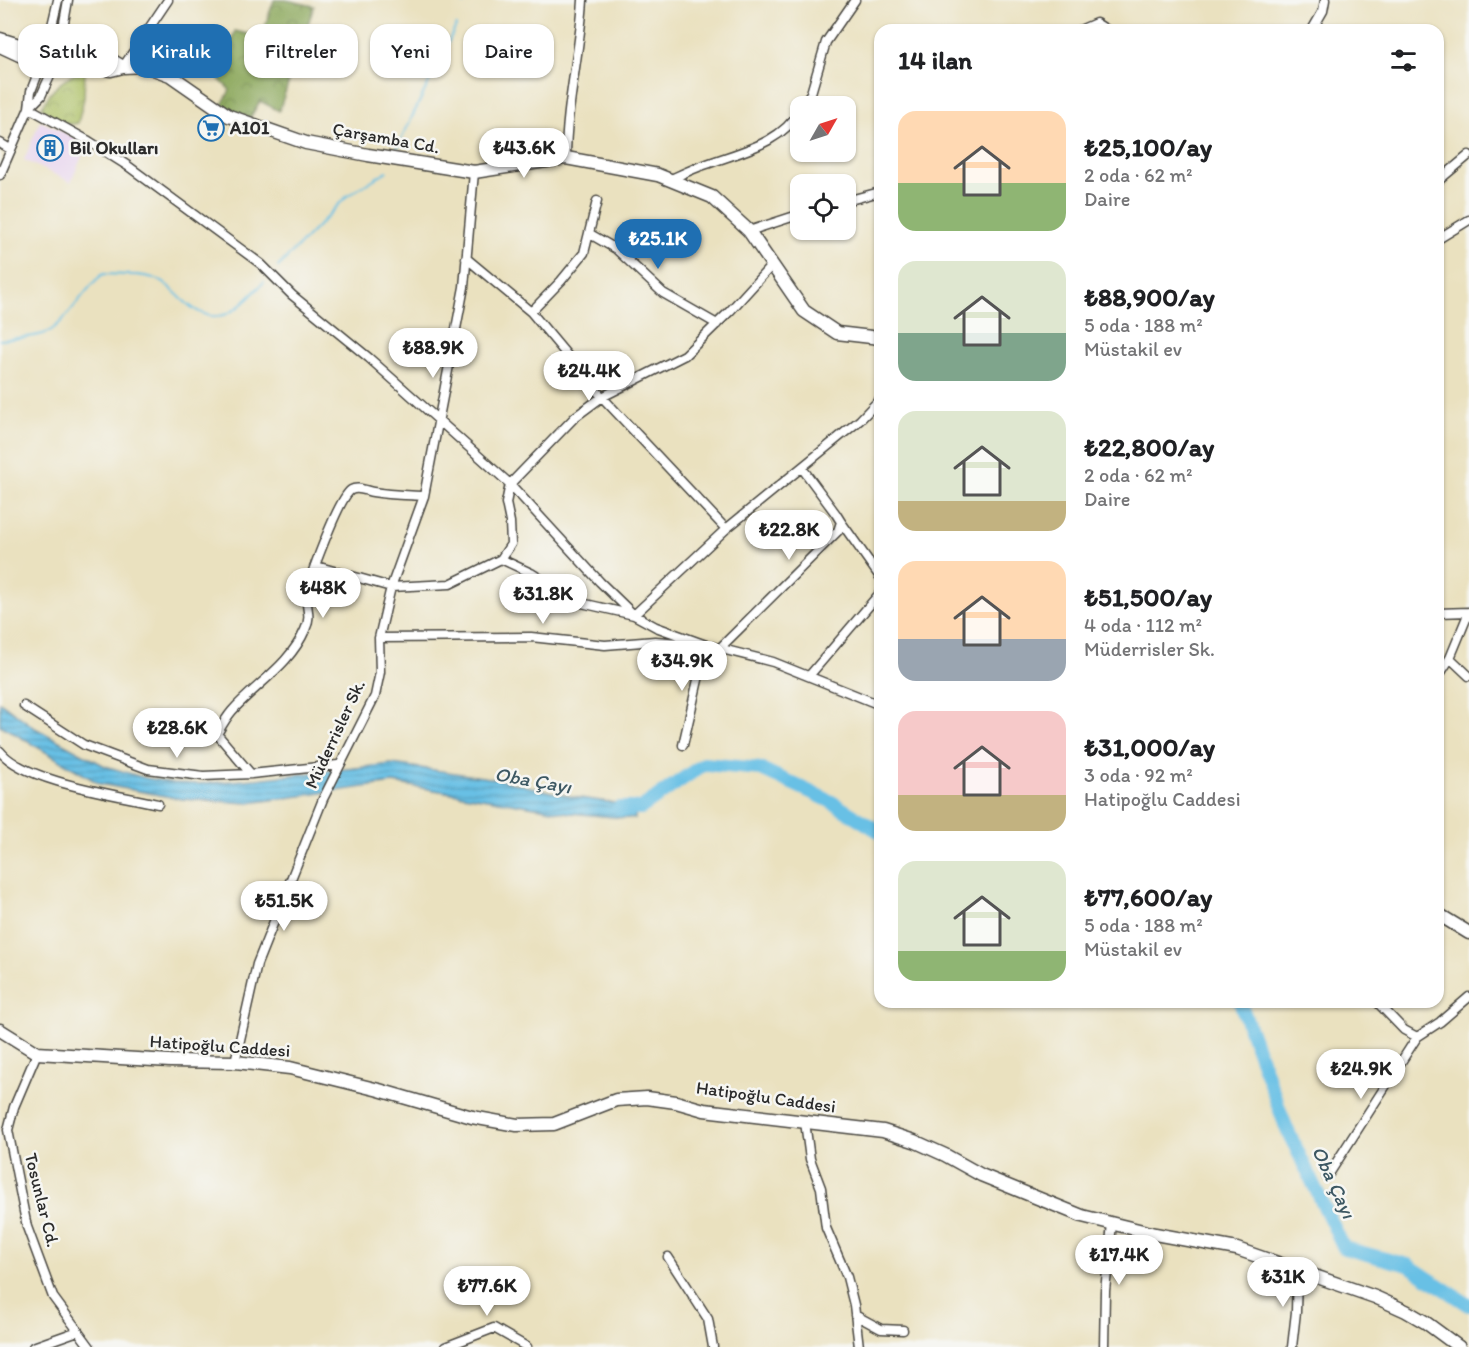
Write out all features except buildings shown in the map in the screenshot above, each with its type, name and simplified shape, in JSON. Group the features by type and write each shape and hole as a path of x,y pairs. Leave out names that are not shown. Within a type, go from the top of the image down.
{"street":[{"path":"55,24 58,0"},
{"path":"60,24 68,0"},
{"path":"123,67 168,0"},
{"path":"566,158 566,128 582,22 583,0"},
{"path":"808,96 826,42 855,0"},
{"path":"1315,24 1323,11 1324,0"},
{"name":"Çarşamba Cd.","path":"0,39 18,45"},
{"name":"Çarşamba Cd.","path":"0,46 18,54"},
{"name":"Çarşamba Cd.","path":"118,68 145,66 170,75 229,116 306,142 368,155 474,172 566,158 658,175 712,197 749,231 804,311 837,333 874,337"},
{"path":"0,175 29,108 31,91 38,78"},
{"path":"29,108 128,166 261,264 292,295 369,358 510,484 600,582 634,615 656,627 706,645 773,662 874,703"},
{"path":"668,180 706,164 750,150 776,136 790,123"},
{"path":"0,143 10,149"},
{"path":"1444,176 1469,155"},
{"name":"Müderrisler Sk.","path":"235,1062 257,964 323,799 338,765 375,696 380,672 379,638 391,587 424,496 464,287 474,172"},
{"path":"856,198 874,194"},
{"path":"531,312 584,253 597,201"},
{"path":"749,231 790,218"},
{"path":"1444,235 1469,220"},
{"path":"590,234 616,249 663,293 717,324"},
{"path":"466,258 531,312 602,398 726,530"},
{"path":"316,566 391,587 450,584 501,559 511,544 506,503 510,484 575,417 602,398 685,355 772,265"},
{"path":"634,615 726,530 860,420 874,405"},
{"path":"802,468 874,569"},
{"path":"251,774 217,734 231,712 282,665 305,631 310,614 306,602 307,590 322,547 343,501 351,490 358,488 373,492 424,496"},
{"path":"719,648 838,531 840,522"},
{"path":"501,559 531,573 577,602 634,615"},
{"path":"809,676 874,600"},
{"path":"1444,613 1469,612 1444,668"},
{"path":"379,638 531,638 605,645 654,641 706,645"},
{"path":"683,745 706,645"},
{"path":"1450,658 1469,676"},
{"path":"24,706 84,745 148,769 203,776 251,774 338,765"},
{"path":"0,751 3,756 28,771 70,784 158,804"},
{"path":"1444,918 1469,933"},
{"path":"1327,1177 1417,1037 1440,1023 1469,997"},
{"path":"1383,1008 1404,1030 1417,1037"},
{"path":"0,1030 37,1053"},
{"name":"Hatipoğlu Caddesi","path":"37,1053 170,1061 235,1062 290,1068 379,1090 472,1118 517,1125 554,1124 616,1100 647,1098 676,1102 704,1110 883,1131 945,1155 981,1175 1082,1216 1237,1249 1375,1297 1425,1322 1459,1347"},
{"name":"Tosunlar Cd.","path":"37,1053 14,1107 8,1130 27,1227 53,1297 90,1347"},
{"path":"805,1122 810,1159 821,1188 826,1228 847,1277 859,1347"},
{"path":"1104,1347 1105,1291 1112,1224"},
{"path":"668,1257 708,1319 712,1347"},
{"path":"1292,1347 1297,1271"},
{"path":"855,1316 880,1329 903,1330"},
{"path":"445,1347 494,1328 527,1347"},
{"path":"33,1347 78,1331"}],"shaded area":[{"path":"40,121 82,141 85,149 71,182 24,160"}],"green space":[{"path":"274,0 314,6 308,24 266,24"},
{"path":"235,31 244,33 244,78 290,78 279,111 260,101 250,118 222,105 230,90 219,79 232,78 232,40"},
{"path":"68,78 85,78 84,98 78,123 62,123 42,107 60,84"}],"water":[{"path":"0,702 35,728 105,766 145,778 198,784 392,764 496,779 573,797 635,806 635,819 570,813 393,783 249,803 182,799 100,784 0,725"}],"waterway":[{"path":"464,4 465,0"},
{"path":"397,148 456,26"},
{"path":"278,267 347,196 387,171"},
{"path":"0,340 51,331 103,274 139,275 159,280 196,310 218,316 227,314 236,308 264,282"},
{"name":"Oba Çayı","path":"619,808 641,808 704,764 761,769 830,801 874,828"},
{"name":"Oba Çayı","path":"1242,1008 1286,1127 1344,1248 1408,1265 1469,1305"}],"place":[{"name":"A101","path":"211,128"},
{"name":"Bil Okulları","path":"50,148"}]}
